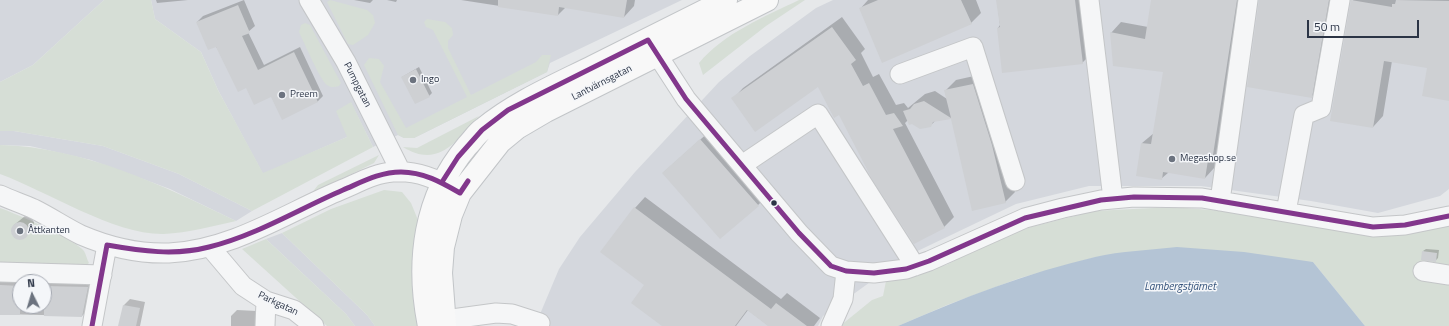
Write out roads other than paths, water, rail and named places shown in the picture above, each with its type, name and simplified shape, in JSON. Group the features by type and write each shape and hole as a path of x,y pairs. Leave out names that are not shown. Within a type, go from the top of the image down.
{"main road":[{"name":"Lantvärnsgatan","path":"652,47 726,0"},
{"name":"Lantvärnsgatan","path":"437,323 443,247 451,215 451,188 458,157 482,130 508,110 541,92 767,0"}],"street":[{"name":"Pumpgatan","path":"309,0 346,62 401,172"},
{"path":"1089,0 1113,199"},
{"path":"1220,201 1248,0"},
{"path":"1286,212 1304,115 1321,108 1340,0"},
{"path":"652,47 686,99 817,253 832,266 846,272 892,272 915,266 1026,218 1063,208 1113,199 1171,197 1220,201 1373,227 1387,227 1449,216"},
{"path":"900,74 973,47 1015,181"},
{"path":"742,165 818,114 915,266"},
{"path":"0,195 33,209 80,234 107,245 148,252 162,252 186,251 210,247 258,229 383,173 401,172 424,175 451,188"},
{"path":"92,326 107,245"},
{"name":"Parkgatan","path":"210,247 243,286 266,301 294,310 314,326"},
{"path":"1423,271 1449,275"},
{"path":"0,272 102,275"},
{"path":"831,326 843,299 846,272"},
{"path":"265,326 266,301"},
{"path":"437,323 496,313 512,314 539,325"}],"water":[{"name":"Lambergstjärnet","path":"1177,247 1244,252 1313,262 1365,326 898,326 995,287 1070,263 1115,253"}],"place":[{"name":"Ingo","path":"413,80"},
{"name":"Preem","path":"282,95"},
{"name":"Megashop.se","path":"1172,159"},
{"name":"Åttkanten","path":"20,231"}]}
